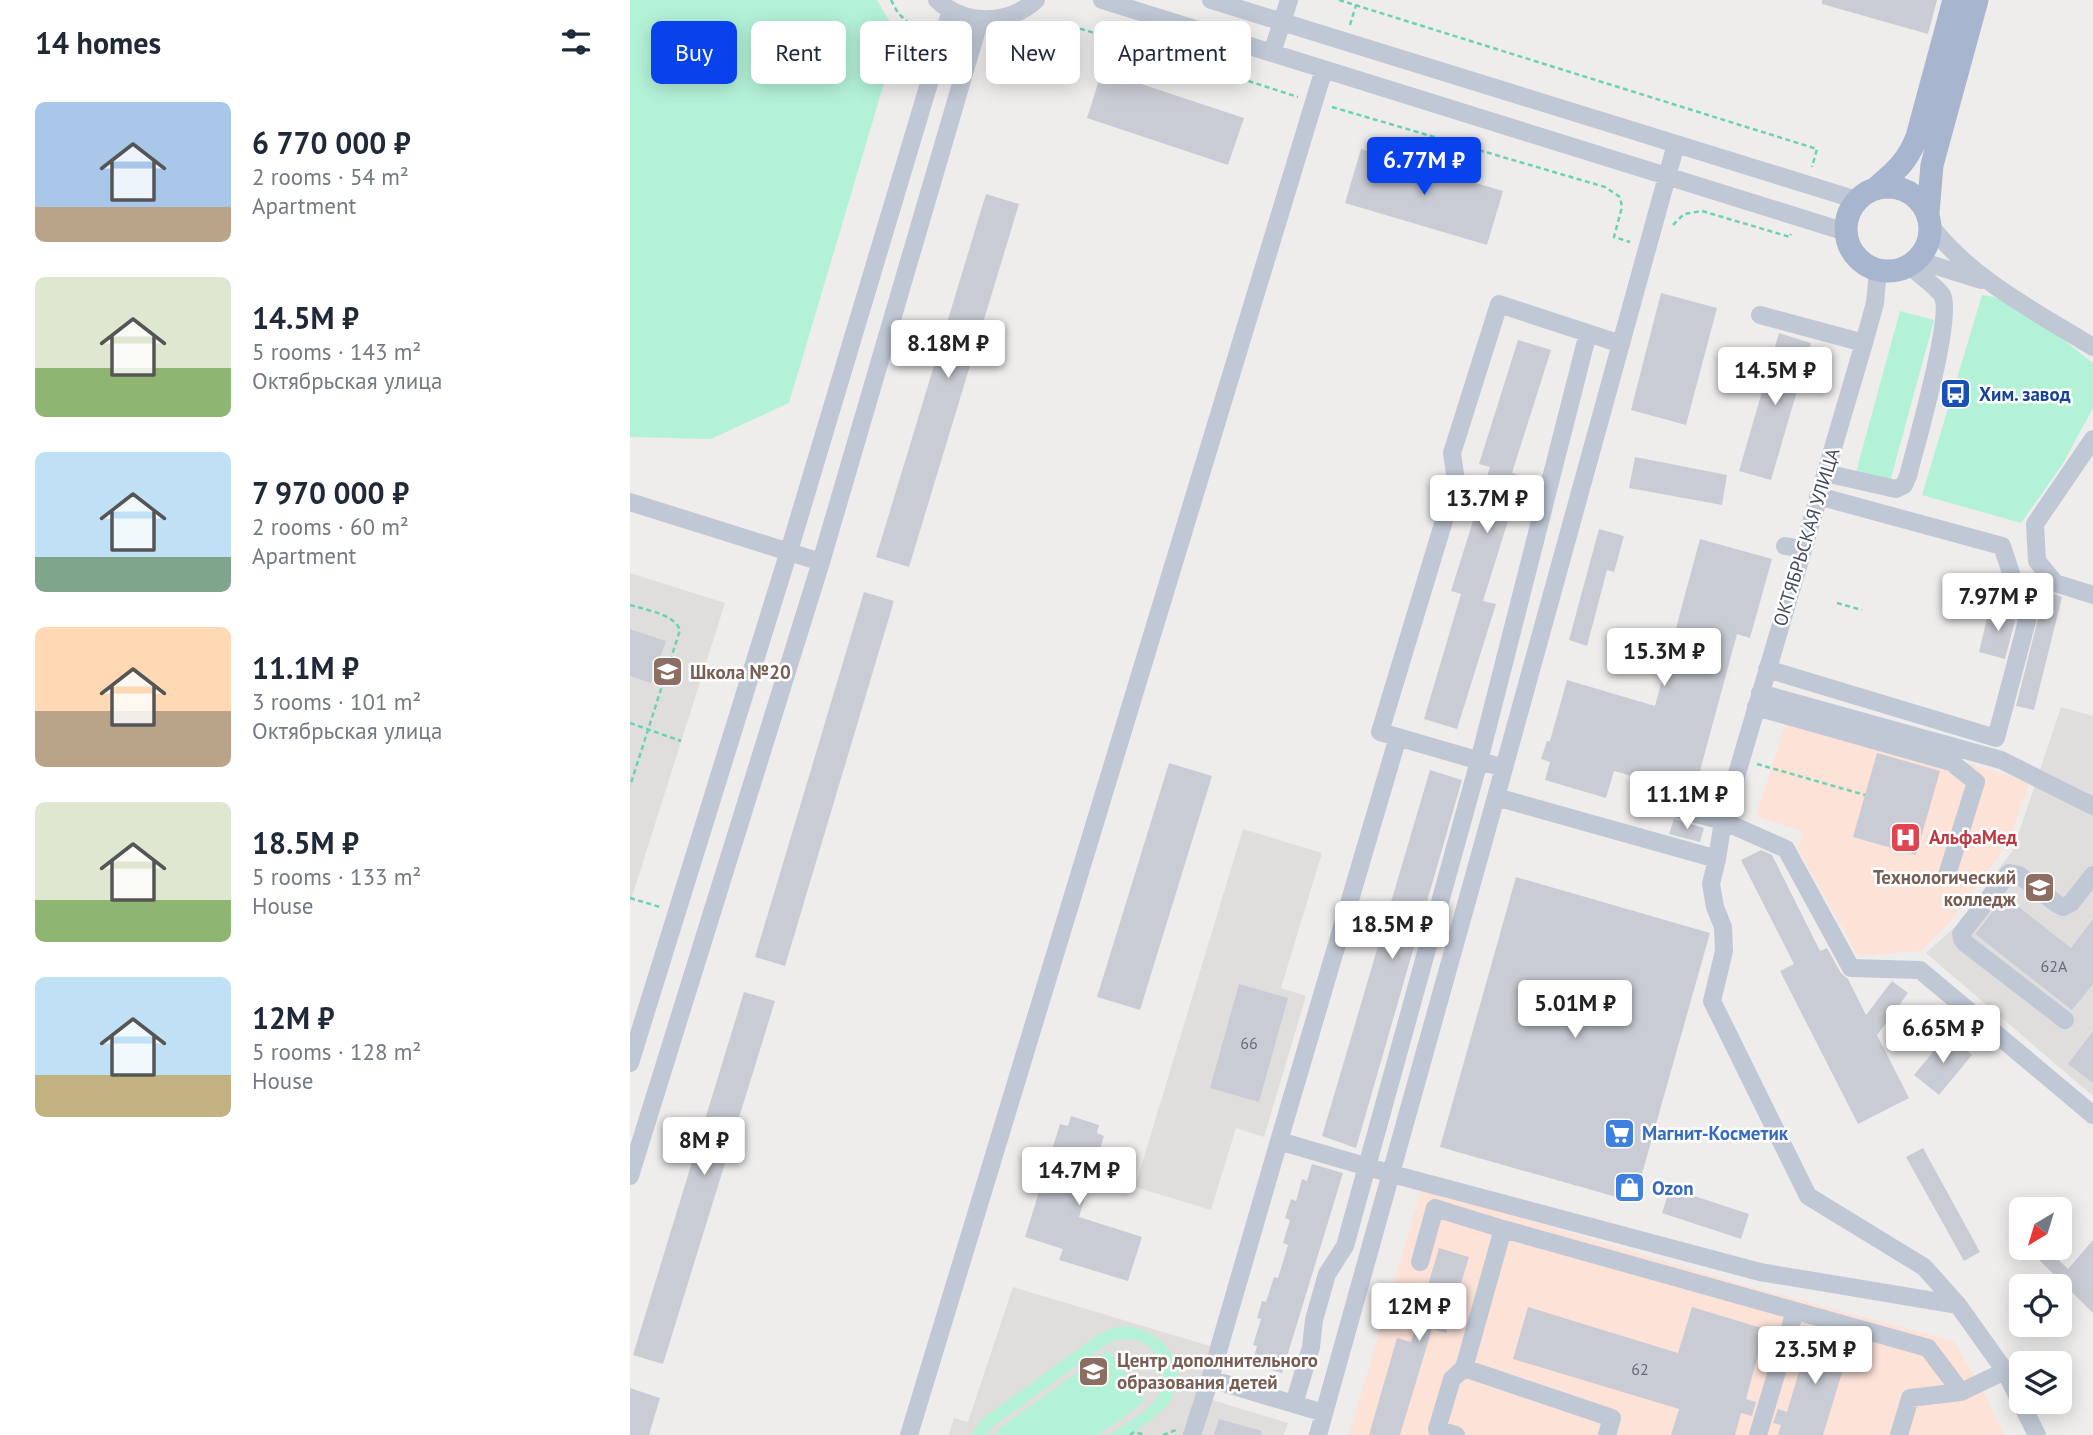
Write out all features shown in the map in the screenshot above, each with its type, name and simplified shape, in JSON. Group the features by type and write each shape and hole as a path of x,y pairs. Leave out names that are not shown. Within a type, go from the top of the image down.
{"main road":[{"path":"1954,0 1911,154 1903,165 1867,194 1847,220 1848,243 1854,253 1869,267 1878,271 1894,271 1913,263 1927,246 1930,237 1932,165 1977,0"},
{"path":"1867,194 1889,187 1901,189 1921,202 1929,219"}],"street":[{"path":"630,1063 789,551 944,5 966,17 990,20 1014,15 1036,0"},
{"path":"1102,0 1170,21"},
{"path":"1211,0 1806,184 1867,194"},
{"path":"1272,53 1289,0"},
{"path":"630,1176 821,562 980,19"},
{"path":"1251,46 1846,232"},
{"path":"909,1435 1324,69"},
{"path":"1318,1435 1676,144"},
{"path":"1929,219 1955,254 1991,283 2093,347"},
{"path":"1913,263 1991,283"},
{"path":"1825,473 1896,489 1903,485 1908,476 1931,387 1945,309 1942,296 1913,263"},
{"name":"ОКТЯБРЬСКАЯ УЛИЦА","path":"1878,271 1875,303 1818,496 1793,548 1767,668 1723,821 1711,884 1723,927 1724,951 1712,1001 1808,1196 1924,1267 1958,1305 2006,1371 2037,1435"},
{"path":"1504,768 1380,732 1456,481 1452,453 1499,304 1621,344"},
{"path":"1760,314 1864,342"},
{"path":"1294,1404 1311,1347 1314,1320 1327,1275 1345,1246 1479,761 1588,333"},
{"path":"2093,439 2035,524 2037,561 2043,569 2055,583 2093,595"},
{"path":"1767,668 1996,738 2027,621 2002,546 1818,496"},
{"path":"630,502 821,562"},
{"path":"1758,700 2001,760 2093,806"},
{"path":"1758,700 1951,762 1976,782 1947,874"},
{"path":"1192,1435 1398,737"},
{"path":"1496,797 1717,859"},
{"path":"1668,806 1723,821 1786,849 1851,968 1920,970 2093,1115"},
{"path":"2065,1020 1965,943 1961,934 2009,873 2019,875 2063,907 2071,904 2093,875"},
{"path":"1279,1141 1392,1174 1760,1272 1958,1305"},
{"path":"1420,1262 1435,1208 1928,1348 1961,1392"},
{"path":"1456,1435 1436,1432 1452,1379 1464,1368 1503,1229"},
{"path":"1758,1435 1795,1311"},
{"path":"1464,1368 1612,1418 1606,1435"},
{"path":"1899,1435 1910,1398 1961,1392 2006,1371"},
{"path":"1210,1379 1324,1413"}],"path":[{"path":"1339,0 1817,149 1806,184"},
{"path":"1325,105 1605,187 1620,197 1622,207 1614,237 1647,248"},
{"path":"1672,226 1684,214 1702,211 1790,237 1797,216"},
{"path":"1837,603 1862,610"},
{"path":"630,605 670,619 680,630 630,786"},
{"path":"630,723 681,741"},
{"path":"1740,760 1865,795"},
{"path":"630,898 676,913"},
{"path":"1130,1435 1134,1432 1146,1435"}],"shaded area":[{"name":"Школа №20","path":"630,573 725,603 630,903"},
{"name":"Технологический колледж","path":"2061,707 2093,716 2093,1096 1926,953 1956,926 2013,850"},
{"name":"АльфаМед","path":"1790,710 2030,782 2008,843 1951,921 1921,951 1858,956 1798,849 1802,831 1756,816"},
{"path":"1243,829 1322,853 1281,988 1306,996 1264,1137 1236,1128 1211,1210 1135,1187"},
{"path":"1422,1188 1747,1286 1953,1341 1979,1383 2004,1435 1349,1435"},
{"name":"Центр дополнительного образования детей","path":"1013,1287 1210,1346 1196,1395 1288,1423 1284,1435 949,1435 954,1418 968,1422"}],"green space":[{"path":"630,0 877,0 889,21 860,21 860,84 884,84 789,403 711,439 630,437"},
{"path":"1982,295 2025,312 2093,363 2093,408 2062,465 2021,523 1922,495"},
{"path":"1900,311 1934,320 1890,482 1856,472"},
{"path":"1126,1326 1151,1334 1162,1342 1170,1350 1177,1373 1176,1385 1169,1403 1135,1432 1109,1435 1144,1411 1156,1399 1164,1374 1162,1364 1152,1349 1144,1343 1125,1339 1104,1346 992,1427 986,1435 971,1435 982,1419 1099,1334"},
{"path":"1108,1350 1145,1401 1099,1435 999,1435 996,1431"}],"building":[{"path":"1822,0 1937,0 1928,34 1822,4"},
{"path":"1098,84 1141,84 1244,118 1228,165 1087,118"},
{"path":"1361,149 1503,191 1487,245 1345,203"},
{"path":"986,194 1019,204 909,567 876,557"},
{"path":"1661,293 1717,308 1686,425 1631,410"},
{"path":"1779,333 1811,343 1771,480 1739,471"},
{"path":"1518,340 1551,350 1512,473 1522,476 1483,601 1496,604 1457,729 1424,719 1461,594 1451,591 1490,467 1479,464"},
{"path":"1635,457 1727,475 1722,505 1629,488"},
{"path":"1599,529 1624,536 1614,572 1607,570 1587,646 1569,640"},
{"path":"1700,539 1772,559 1750,638 1737,634 1694,793 1614,771 1606,798 1545,780 1550,762 1541,759 1547,741 1550,741 1567,680 1655,706"},
{"path":"2045,591 2062,597 2034,710 2016,706"},
{"path":"864,592 894,601 785,966 755,957"},
{"path":"1990,606 2012,612 2015,621 2005,659 1979,652"},
{"path":"630,629 666,641 651,683 630,676"},
{"path":"1877,753 1940,771 1916,855 1853,837"},
{"path":"1169,763 1212,776 1140,1010 1097,997"},
{"path":"1430,770 1462,780 1356,1148 1322,1136"},
{"path":"1674,819 1704,828 1700,842 1669,834"},
{"path":"1761,850 1772,855 1820,951 1827,948 1841,973 1848,979 1866,1015 1892,981 1908,993 1877,1035 1909,1098 1858,1124 1780,971 1794,964 1741,860"},
{"path":"1516,877 1710,933 1634,1202 1440,1147"},
{"path":"2005,896 2071,948 2093,919 2093,984 2072,1010 1975,934"},
{"path":"1239,984 1288,998 1259,1102 1210,1088"},
{"path":"744,992 775,1001 663,1364 633,1355"},
{"path":"2093,1031 2093,1083 2068,1064"},
{"path":"1948,1034 1972,1055 1939,1095 1914,1075"},
{"path":"1071,1116 1099,1125 1097,1133 1104,1136 1079,1217 1142,1237 1128,1281 1059,1260 1063,1249 1025,1237 1060,1124 1068,1126"},
{"path":"1923,1148 1980,1252 1964,1261 1906,1157"},
{"path":"1312,1164 1343,1173 1282,1373 1252,1364 1257,1346 1253,1345 1261,1319 1257,1318 1262,1301 1266,1302 1274,1277 1278,1278 1288,1245 1283,1243 1290,1220 1285,1218 1291,1199 1296,1201 1302,1179 1307,1181"},
{"path":"1670,1188 1749,1214 1741,1239 1662,1213"},
{"path":"2093,1240 2093,1313 2072,1292 2072,1274 2053,1274 2039,1260 2059,1260 2068,1269"},
{"path":"1439,1248 1469,1257 1446,1333 1432,1329 1400,1435 1369,1435 1397,1338 1411,1342"},
{"path":"1528,1307 1678,1353 1692,1307 1765,1329 1746,1399 1756,1402 1752,1416 1741,1413 1735,1435 1671,1435 1679,1409 1513,1359"},
{"path":"1812,1328 1852,1340 1823,1435 1778,1435 1781,1425 1773,1423 1778,1409 1787,1412"},
{"path":"630,1388 660,1398 649,1435 630,1435"},
{"path":"1219,1419 1262,1431 1261,1435 1214,1435"}],"place":[{"name":"Хим. завод","path":"1956,394"},
{"name":"Школа №20","path":"667,672"},
{"name":"АльфаМед","path":"1906,837"},
{"name":"Технологический колледж","path":"2039,888"},
{"name":"Магнит-Косметик","path":"1619,1133"},
{"name":"Ozon","path":"1629,1188"},
{"name":"Центр дополнительного образования детей","path":"1094,1371"}]}
